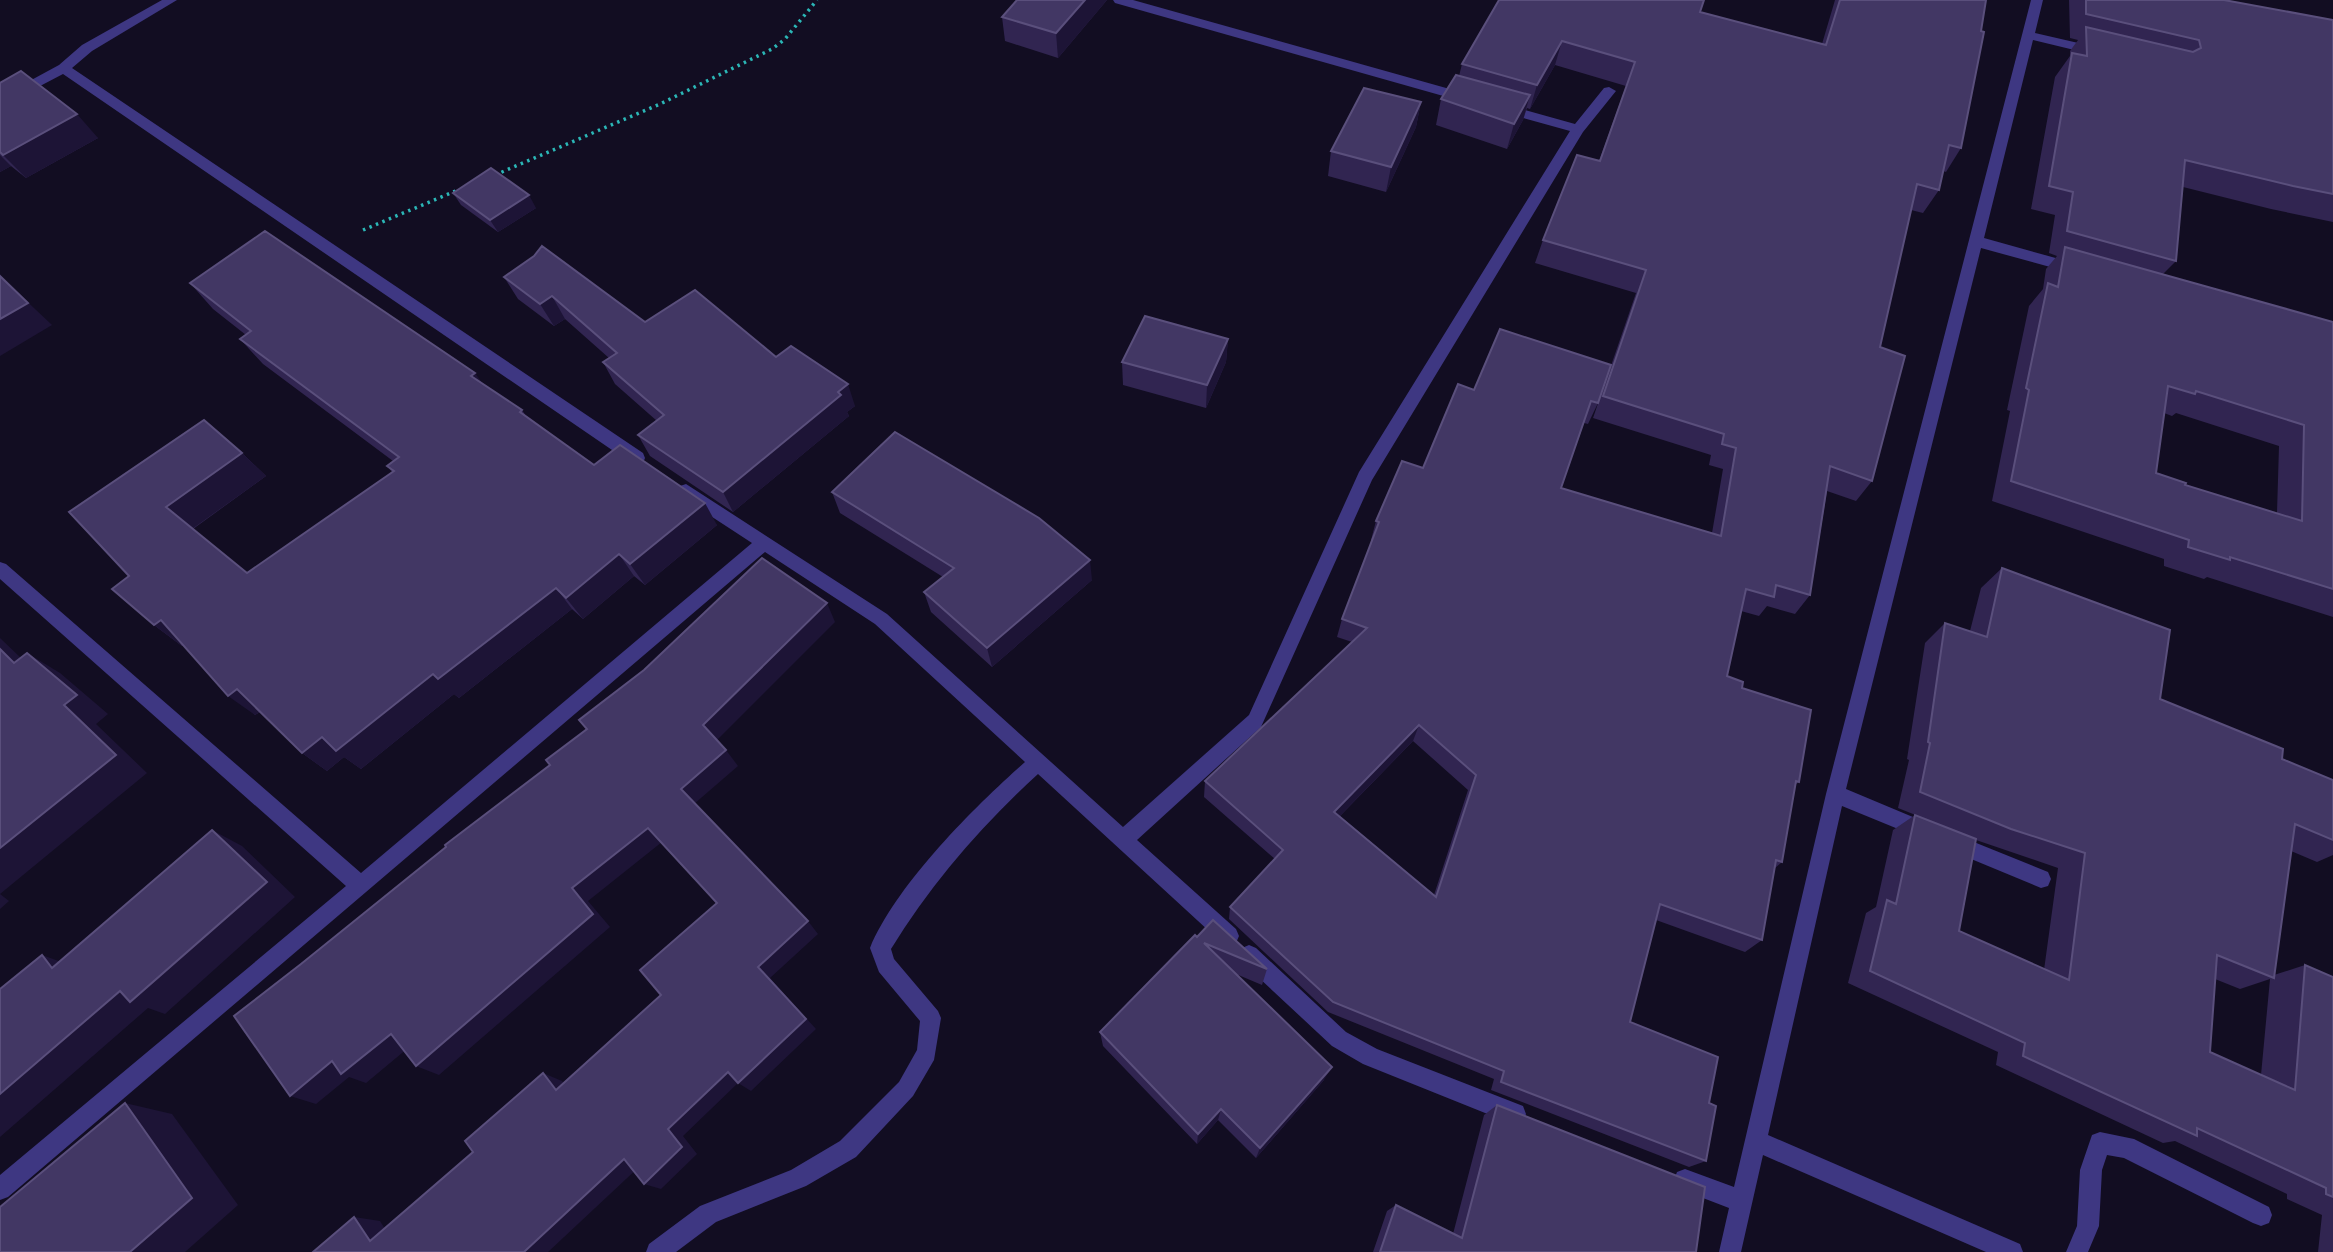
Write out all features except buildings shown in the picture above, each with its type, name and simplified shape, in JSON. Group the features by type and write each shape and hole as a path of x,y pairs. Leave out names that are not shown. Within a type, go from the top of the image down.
{"street":[{"path":"0,103 64,68 87,48 171,0"},
{"path":"1119,0 1578,129"},
{"path":"1730,1252 1835,794 2037,0"},
{"path":"2027,36 2108,54"},
{"path":"64,68 648,465"},
{"path":"1124,839 1255,721 1365,477 1578,129 1609,91"},
{"path":"1975,241 2082,271"},
{"path":"671,481 763,544 881,619 1339,1039 1370,1057 1537,1123"},
{"path":"0,1189 763,544"},
{"path":"0,569 361,886"},
{"path":"657,1252 708,1214 798,1178 848,1149 906,1089 927,1053 931,1018 886,965 880,948 912,897 986,809 1038,761"},
{"path":"1835,794 2041,879"},
{"path":"1755,1141 2012,1252"},
{"path":"2077,1252 2088,1226 2091,1170 2100,1143 2126,1147 2261,1215"},
{"path":"1666,1172 1743,1202"}],"path":[{"path":"491,177 660,103 772,49 785,39 817,0"},
{"path":"327,246 466,187"}]}
